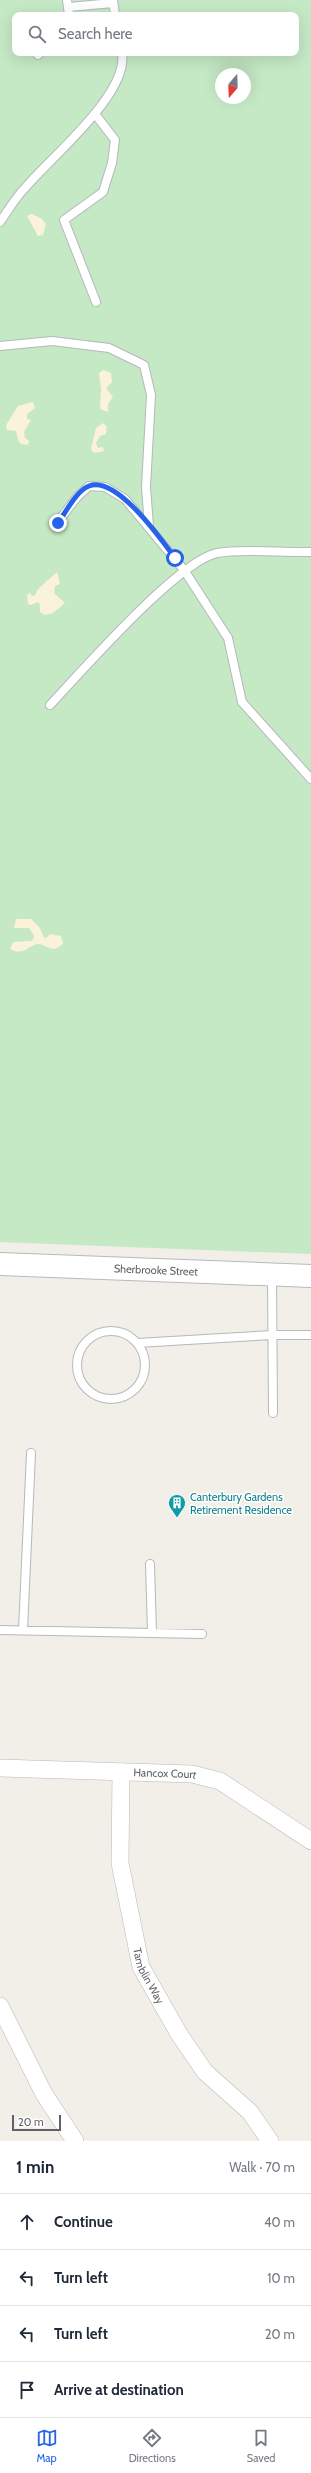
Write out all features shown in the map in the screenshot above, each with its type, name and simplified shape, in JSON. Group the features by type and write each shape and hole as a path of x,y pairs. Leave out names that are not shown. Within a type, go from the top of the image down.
{"main road":[{"name":"Sherbrooke Street","path":"0,1264 311,1276"}],"street":[{"name":"Hancox Court","path":"0,1768 192,1774 220,1781 311,1840"},
{"name":"Tamblin Way","path":"122,1772 120,1863 142,1968 179,2034 205,2072 250,2112 270,2141"},
{"path":"0,2006 44,2094 75,2141"}],"lane":[{"path":"68,7 113,2 115,12"},
{"path":"0,222 24,188 95,114 117,82 124,63 123,56"},
{"path":"95,114 115,140 112,164 104,192 64,220 96,302"},
{"path":"0,346 52,341 109,348 144,365 151,395 146,487 149,526"},
{"path":"58,523 83,490 96,485 114,491 125,499 149,526 184,570 228,638 242,702 311,779"},
{"path":"50,704 140,611 184,570 217,553 311,552"},
{"path":"272,1274 273,1413"},
{"path":"137,1343 143,1353 145,1364 144,1375 139,1386 131,1393 120,1398 109,1399 98,1397 88,1390 81,1382 77,1360 87,1341 96,1334 107,1331 118,1332 137,1343 272,1334 311,1335"},
{"path":"23,1630 31,1453"},
{"path":"150,1564 152,1633"},
{"path":"0,1630 202,1634"}],"green space":[{"path":"0,0 311,0 311,1254 0,1242"}],"sand":[{"path":"32,214 42,219 46,224 43,235 38,236 27,216"},
{"path":"103,370 111,373 112,382 106,388 113,397 108,404 108,412 100,409 101,389 99,373"},
{"path":"33,402 35,408 27,414 27,419 31,420 24,432 25,438 29,441 28,445 21,444 18,440 16,431 7,430 6,425 18,406"},
{"path":"103,423 107,427 106,434 100,436 96,443 98,448 103,447 104,451 94,453 91,449 96,428"},
{"path":"57,572 60,584 55,586 54,593 65,603 53,613 45,615 40,612 40,605 38,602 31,605 28,604 27,595 30,593 32,596 35,595 38,589"},
{"path":"16,919 31,919 40,928 43,936 46,938 50,934 61,936 63,944 55,949 39,944 19,952 10,949 13,942 32,941 34,936 29,928 14,928"}],"place":[{"name":"Canterbury Gardens Retirement Residence","path":"177,1518"}],"route":[{"path":"58,523 83,490 89,486 96,485 105,487 114,491 125,499 137,511 175,558"}]}
